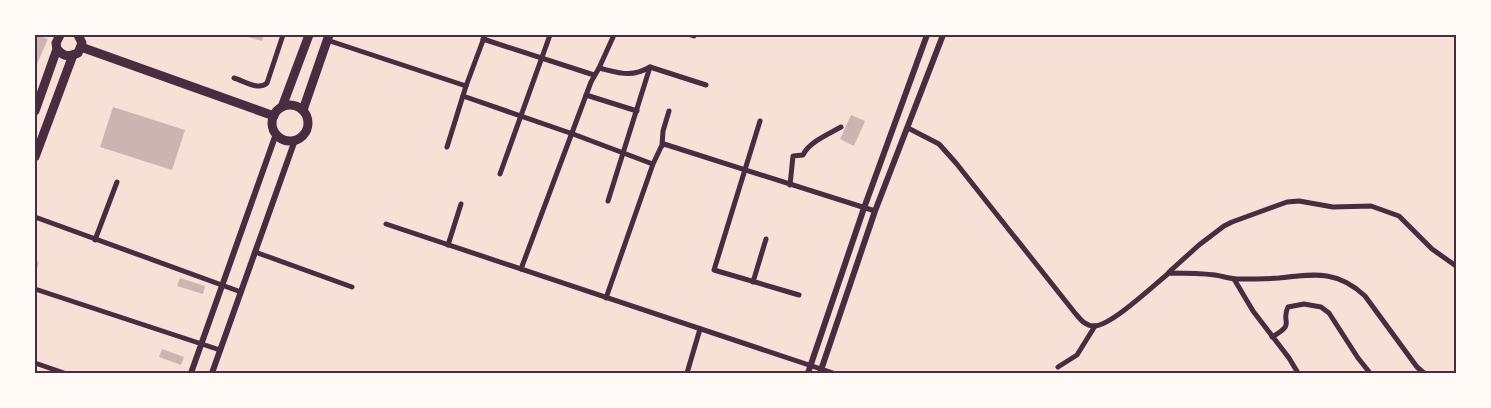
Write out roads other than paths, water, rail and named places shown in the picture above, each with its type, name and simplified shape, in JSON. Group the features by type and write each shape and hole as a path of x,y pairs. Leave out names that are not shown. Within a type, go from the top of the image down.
{"highway":[{"path":"35,110 57,49 56,43 60,35"},
{"path":"57,49 66,56 78,53 81,47 78,35"},
{"path":"282,108 292,106 303,110 307,118 307,127 302,136 295,140 286,141 276,134 273,128 274,116 282,108 309,35"},
{"path":"303,110 328,38"},
{"path":"81,47 274,116"},
{"path":"35,157 73,55"}],"street":[{"path":"234,78 260,87 264,86 267,83 283,35"},
{"path":"500,174 550,35"},
{"path":"520,269 594,75 614,35"},
{"path":"808,373 864,208 927,35"},
{"path":"821,371 876,211 943,35"},
{"path":"447,147 484,37 594,75"},
{"path":"328,38 466,86"},
{"path":"599,68 628,74 641,72 650,67 706,85"},
{"path":"608,201 650,67"},
{"path":"586,95 637,111"},
{"path":"463,96 650,163"},
{"path":"606,298 653,164 662,145 663,131 669,111"},
{"path":"760,121 714,270 799,295"},
{"path":"790,185 793,156 804,155 805,150 841,127"},
{"path":"908,128 939,144 1075,313 1084,323 1095,326 1103,324 1118,314 1169,273 1199,245 1232,222 1287,202 1299,201 1333,208 1371,206 1393,212 1432,249 1456,266"},
{"path":"191,373 276,134"},
{"path":"212,373 295,140"},
{"path":"662,145 666,144 876,211"},
{"path":"95,240 117,182"},
{"path":"448,245 462,204"},
{"path":"35,217 241,292"},
{"path":"386,224 811,366 821,371 833,373"},
{"path":"753,282 766,239"},
{"path":"254,252 352,287"},
{"path":"1169,273 1217,275 1234,279 1266,279 1324,274 1342,279 1366,296 1417,367 1424,373"},
{"path":"1234,279 1253,311 1289,358 1298,373"},
{"path":"35,289 200,345 220,350"},
{"path":"1272,337 1284,331 1288,307 1304,304 1321,307 1334,319 1358,358 1370,373"},
{"path":"1058,367 1077,355 1095,326"},
{"path":"687,373 700,329"},
{"path":"35,363 64,373"}]}
